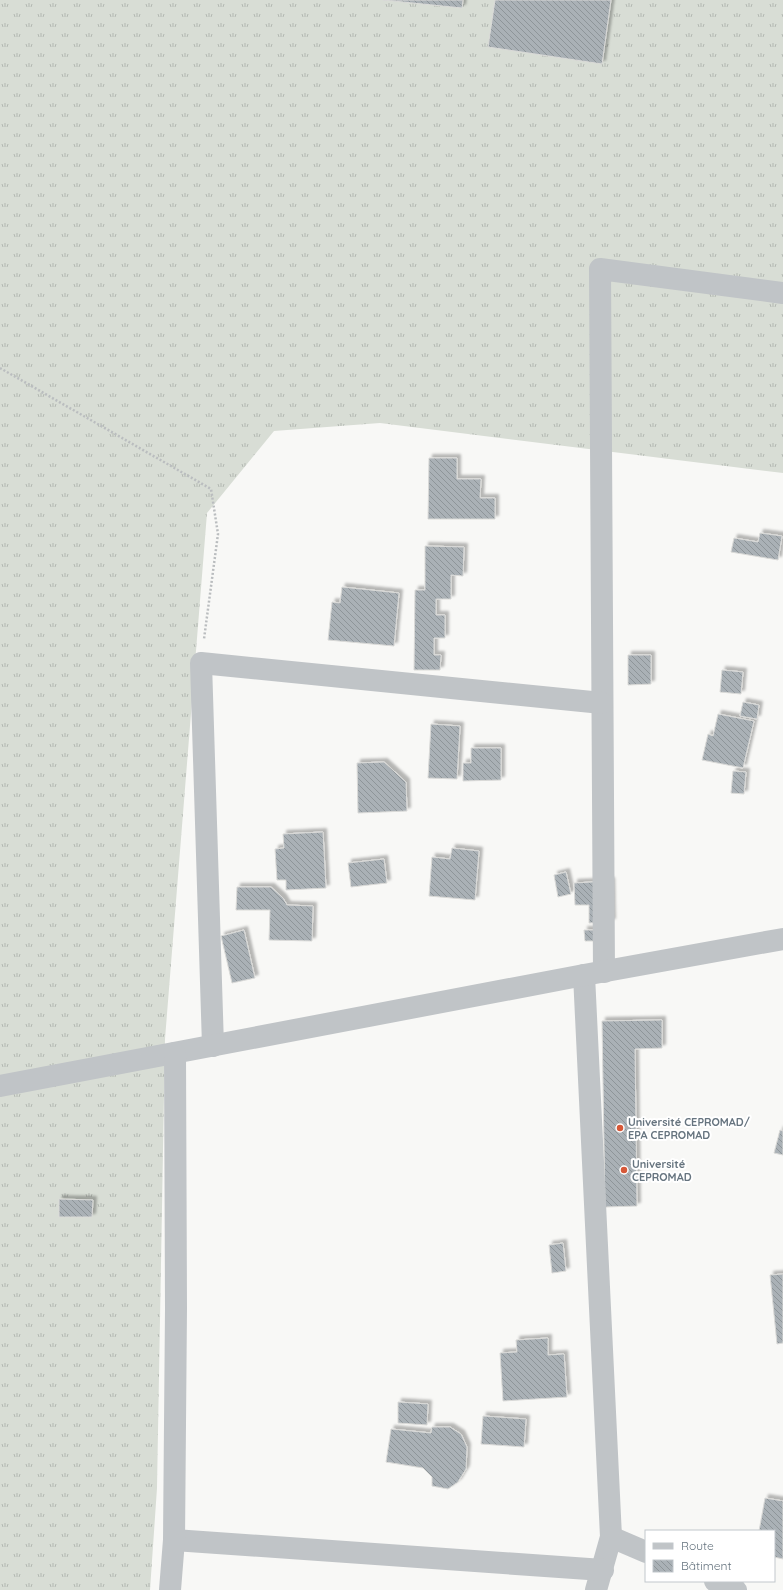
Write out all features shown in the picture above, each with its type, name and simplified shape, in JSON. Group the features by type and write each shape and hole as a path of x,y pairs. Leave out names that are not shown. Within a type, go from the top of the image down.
{"street":[{"path":"596,1590 603,1570 611,1537 594,974 602,703 600,269 783,293"},
{"path":"213,1046 201,663 602,703"},
{"path":"0,1086 783,939"},
{"path":"170,1590 174,1540 176,1308 175,1053"},
{"path":"611,1537 645,1552"},
{"path":"174,1540 603,1570"},
{"path":"717,1582 736,1590"}],"path":[{"path":"0,368 211,490 218,534 201,663"}],"green space":[{"path":"0,0 783,0 783,473 380,423 274,431 207,513 165,1039 157,1488 150,1590 0,1590"}],"building":[{"path":"383,0 463,0 462,8"},
{"path":"495,0 611,0 602,64 488,47"},
{"path":"429,458 457,458 457,479 481,479 480,498 495,498 495,519 428,519"},
{"path":"760,533 782,536 778,560 731,552 734,538 758,542"},
{"path":"425,546 464,547 463,576 451,575 451,599 436,599 436,615 445,615 445,638 434,638 434,655 441,655 440,670 414,670 415,590 425,590"},
{"path":"342,587 399,593 394,646 328,640 332,602 340,603"},
{"path":"628,655 651,655 651,684 628,685"},
{"path":"722,670 743,672 741,694 720,692"},
{"path":"743,702 759,705 757,719 740,716"},
{"path":"718,714 754,721 743,768 702,760 708,734 713,736"},
{"path":"431,724 460,726 457,779 428,778"},
{"path":"471,748 501,748 501,780 463,781 463,763 471,763"},
{"path":"384,762 406,782 407,811 358,813 357,763"},
{"path":"733,771 746,772 744,794 731,793"},
{"path":"323,832 326,888 286,890 286,880 277,880 275,849 284,848 283,834"},
{"path":"452,848 479,851 475,900 429,896 432,857 450,859"},
{"path":"384,859 387,883 351,887 348,863"},
{"path":"566,872 571,894 558,897 554,875"},
{"path":"611,881 612,922 589,923 589,905 575,905 574,883"},
{"path":"237,887 271,887 283,898 287,905 313,906 312,941 269,940 270,910 236,910"},
{"path":"244,930 255,978 232,983 221,936"},
{"path":"584,930 599,930 599,941 585,941"},
{"name":"Université CEPROMAD/ EPA CEPROMAD","path":"662,1020 662,1048 635,1049 637,1206 605,1207 602,1021"},
{"path":"780,1130 783,1131 783,1155 774,1153"},
{"path":"59,1199 93,1200 92,1217 59,1217"},
{"path":"563,1243 566,1271 552,1273 549,1245"},
{"path":"783,1274 783,1343 777,1344 770,1275"},
{"path":"548,1338 548,1355 564,1354 567,1397 503,1401 500,1353 517,1352 516,1340"},
{"path":"398,1402 428,1404 427,1425 398,1423"},
{"path":"483,1416 526,1419 524,1447 481,1444"},
{"path":"432,1427 450,1427 461,1434 467,1447 466,1469 458,1482 448,1489 432,1486 432,1477 423,1468 386,1462 391,1429 431,1433"},
{"path":"765,1498 783,1501 783,1559 775,1557 775,1530 759,1530"}],"place":[{"name":"Université CEPROMAD/ EPA CEPROMAD","path":"620,1128"},
{"name":"Université CEPROMAD","path":"624,1170"}]}
